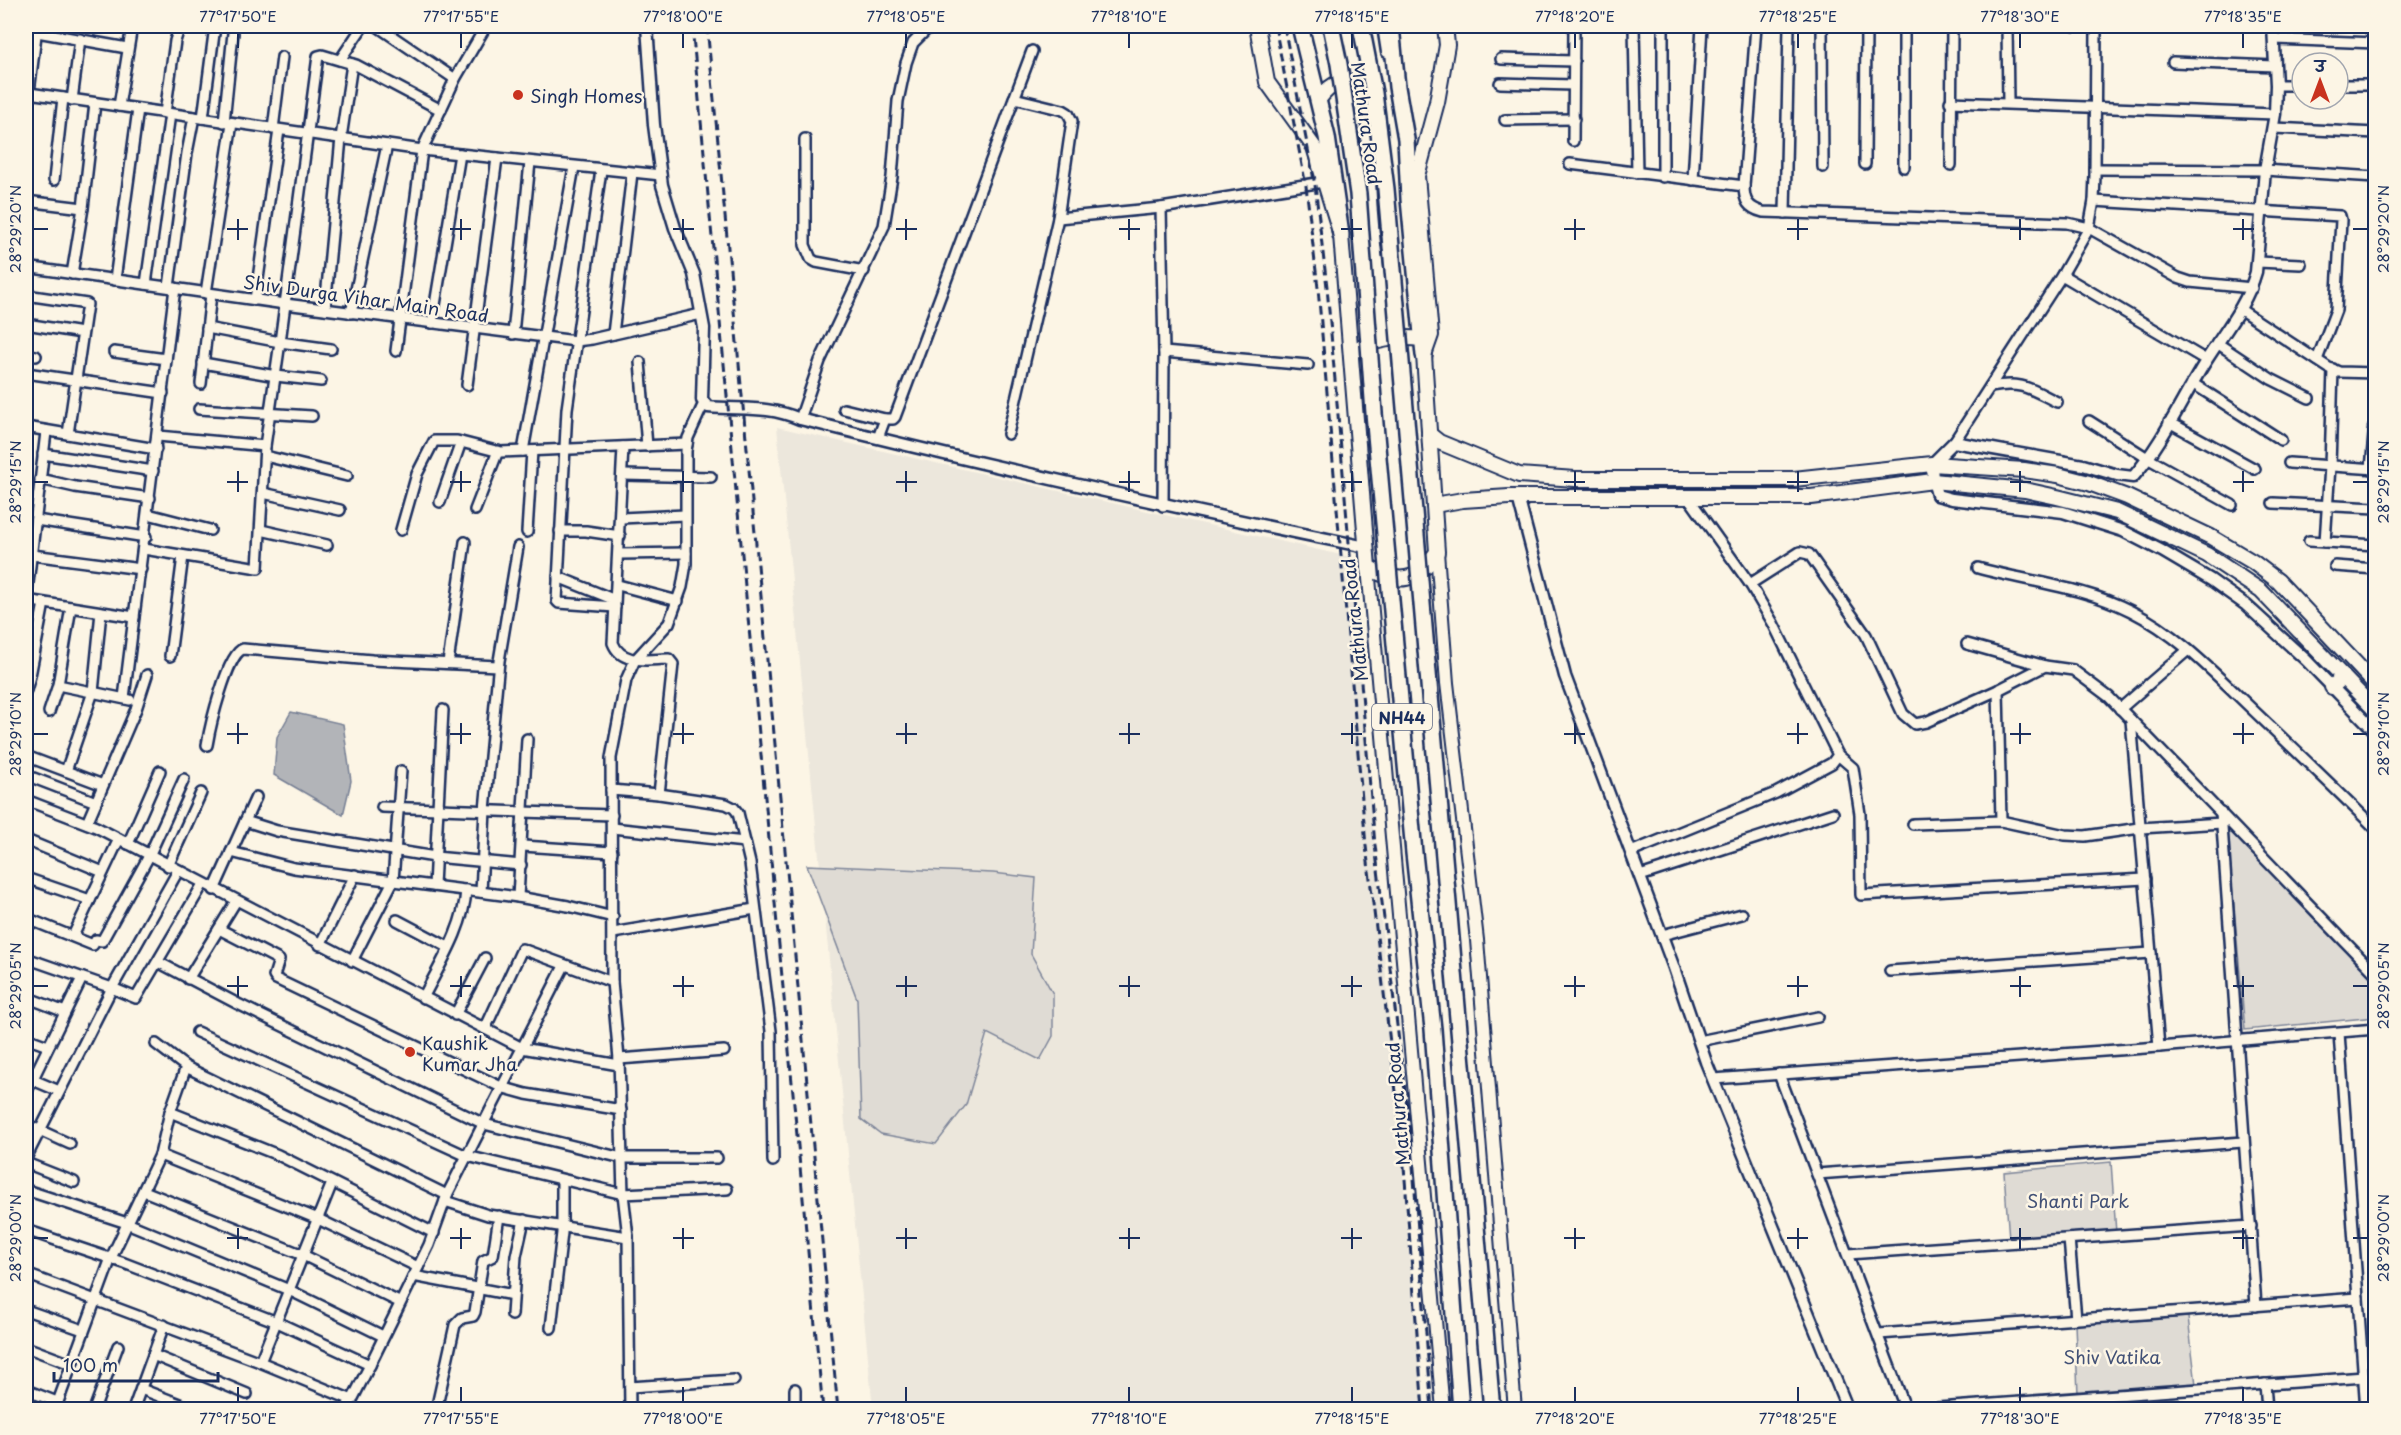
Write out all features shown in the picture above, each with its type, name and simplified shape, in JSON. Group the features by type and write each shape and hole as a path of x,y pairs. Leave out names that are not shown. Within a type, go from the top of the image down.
{"highway":[{"path":"1300,26 1327,137 1341,235"},
{"name":"Mathura Road","path":"1331,26 1341,75 1358,194 1375,425 1413,841 1433,1029 1461,1410"},
{"name":"Mathura Road","path":"1361,26 1374,93 1386,189 1492,1410"},
{"path":"1391,26 1397,87 1406,139 1424,355"}],"main road":[{"name":"Mathura Road","path":"1257,26 1267,82 1314,147 1341,235 1366,547 1443,1410"},
{"path":"1445,26 1447,45 1437,102 1417,176 1431,335 1424,355 1447,683 1477,940 1515,1410"},
{"path":"1319,99 1329,87 1347,81 1362,84 1368,97 1369,186 1376,272 1386,338"},
{"path":"1351,352 1386,338 1422,339"},
{"path":"1429,434 1439,442 1519,475 1575,479 1794,479 1932,464 2024,470 2089,483 2127,497 2211,537 2253,562 2278,581 2376,685"},
{"path":"1434,505 1463,500 1518,497 1811,497 1933,482 2025,490 2117,512 2207,555 2261,591 2376,711"},
{"path":"1368,567 1381,575 1397,579 1412,577 1426,568 1437,552"},
{"path":"2332,687 2343,677"}],"street":[{"path":"119,106 132,26"},
{"path":"146,284 175,41 180,26"},
{"path":"124,698 163,393 187,153 198,118 215,26"},
{"path":"340,60 363,26"},
{"path":"377,26 455,79"},
{"path":"396,351 422,150 455,79 486,26"},
{"path":"647,26 654,125 661,175 675,228 694,273 704,328 702,394 704,403 708,407 728,409 751,407 788,414 800,419 1163,506 1366,547"},
{"path":"800,419 824,351 884,226 889,201 898,101 908,51 919,35 930,26"},
{"path":"1383,26 1397,87"},
{"path":"1573,141 1574,26"},
{"path":"1634,26 1638,172"},
{"path":"1663,26 1664,177"},
{"path":"1694,180 1702,26"},
{"path":"1756,26 1744,186 1745,201 1754,210 2058,222 2089,228 2178,278 2190,282 2252,288"},
{"path":"1785,213 1789,26"},
{"path":"1822,26 1823,167"},
{"path":"1865,164 1866,26"},
{"path":"1904,26 1904,167"},
{"path":"1951,165 1952,26"},
{"path":"2007,26 2008,103"},
{"path":"2075,26 2142,26"},
{"path":"2096,26 2094,201 2089,228 2062,275 1954,442 1932,464 1936,495 2063,512 2123,531 2211,580 2246,605 2376,732"},
{"path":"1954,442 2083,465 2133,477 2149,459 2192,383 2241,310 2252,288 2258,261 2265,170 2275,114 2273,26"},
{"path":"26,30 37,29 127,48"},
{"path":"26,117 37,29"},
{"path":"201,384 228,122 233,33"},
{"path":"54,180 80,39"},
{"path":"2274,39 2376,43"},
{"path":"844,409 885,419 895,417 1032,51"},
{"path":"144,549 258,568 265,451 309,134 316,59 322,55 352,64 441,110"},
{"path":"255,300 276,129 282,57"},
{"path":"1501,58 1574,61"},
{"path":"2173,63 2275,66"},
{"path":"325,309 341,138 352,64"},
{"path":"1500,83 1574,85"},
{"path":"2276,85 2290,85"},
{"path":"2350,85 2376,85"},
{"path":"29,93 422,150 661,175"},
{"path":"1008,434 1058,218 1072,121 1071,116 1063,110 1014,98"},
{"path":"1950,102 2275,114"},
{"path":"72,273 83,208 96,103"},
{"path":"115,280 138,109"},
{"path":"1505,120 1574,119"},
{"path":"2273,128 2376,133"},
{"path":"805,139 805,245 807,252 816,262 864,271"},
{"path":"351,313 387,145"},
{"path":"432,323 460,154"},
{"path":"467,385 497,158"},
{"path":"513,334 530,162"},
{"path":"1570,164 1744,186"},
{"path":"527,532 527,451 543,338 556,277 574,167"},
{"path":"2095,169 2265,170 2376,177"},
{"path":"601,170 563,449 557,603 615,604"},
{"path":"613,334 632,173"},
{"path":"1058,218 1161,208 1323,182"},
{"path":"26,201 83,208"},
{"path":"2094,201 2340,216 2336,310 2317,360"},
{"path":"1161,208 1164,352 1163,506"},
{"path":"2258,261 2301,264"},
{"name":"Shiv Durga Vihar Main Road","path":"26,267 351,313 576,341 701,314"},
{"path":"2062,275 2206,360"},
{"path":"26,295 85,303 88,306 68,434"},
{"path":"2241,310 2333,369 2376,373"},
{"path":"26,324 82,333"},
{"path":"207,328 331,349"},
{"path":"2217,343 2271,379 2309,398"},
{"path":"114,352 166,359"},
{"path":"1164,352 1308,365"},
{"path":"26,354 36,356"},
{"path":"640,362 647,446"},
{"path":"203,363 276,376 321,381"},
{"path":"2325,542 2333,369"},
{"path":"26,373 163,393"},
{"path":"2192,383 2281,440"},
{"path":"1990,387 2006,384 2023,385 2057,402"},
{"path":"630,1410 628,1237 623,1194 619,1062 612,982 611,758 626,680 635,660 669,623 678,601 685,570 686,553 687,444 704,403"},
{"path":"199,409 312,416"},
{"path":"2289,463 2373,469 2376,411"},
{"path":"878,438 885,419"},
{"path":"2089,421 2149,459 2232,505"},
{"path":"2169,422 2256,469"},
{"path":"26,427 156,448"},
{"path":"46,432 26,600 134,617"},
{"path":"158,436 265,451 347,476"},
{"path":"401,530 417,474 434,441 461,442 498,452 687,444"},
{"path":"440,502 461,442"},
{"path":"623,447 614,646 624,657 635,660 669,659 673,664 659,794"},
{"path":"475,510 498,452"},
{"path":"43,454 153,471"},
{"path":"622,475 711,477"},
{"path":"40,479 75,487 150,498"},
{"path":"263,492 340,510"},
{"path":"1518,497 1565,676 1713,1079 1848,1410"},
{"path":"1688,497 1750,584 1773,622 1838,755 1853,768 1860,814 1861,895 2145,879"},
{"path":"2273,503 2376,508"},
{"path":"148,514 210,530"},
{"path":"621,518 686,515"},
{"path":"36,520 146,537"},
{"path":"261,530 327,545"},
{"path":"560,531 593,531 620,536"},
{"path":"2309,541 2376,545"},
{"path":"448,663 465,542"},
{"path":"481,892 485,810 498,666 518,547"},
{"path":"1750,584 1800,552 1809,554 1858,622 1903,714 1915,724 1926,722 1998,690 2045,666"},
{"path":"619,554 686,553"},
{"path":"32,555 141,569"},
{"path":"170,656 183,556"},
{"path":"2335,566 2376,569"},
{"path":"1978,568 2028,578 2108,602 2130,610 2159,627 2188,650 2376,829"},
{"path":"2364,568 2376,578"},
{"path":"558,578 615,604"},
{"path":"618,585 678,601"},
{"path":"26,690 44,603"},
{"path":"49,712 58,685 71,607"},
{"path":"66,771 93,692 101,612"},
{"path":"1967,644 2045,666 2073,670 2090,681 2221,812 2376,974"},
{"path":"207,745 214,710 239,651 243,649 498,666"},
{"path":"2120,709 2188,650"},
{"path":"87,823 138,702 147,675"},
{"path":"58,685 138,702"},
{"path":"1998,690 2001,821"},
{"path":"434,886 443,710"},
{"path":"2131,720 2159,1047"},
{"path":"518,897 523,846 527,739"},
{"path":"1631,852 1776,793 1832,763 1838,755"},
{"path":"26,756 103,785"},
{"path":"73,936 103,872 124,842 160,771"},
{"path":"352,961 393,882 401,771"},
{"path":"32,777 96,802"},
{"path":"26,918 93,945 96,940 102,941 149,856 184,779"},
{"path":"611,790 659,794 726,804 734,808 741,822 746,842 771,1031 772,1161"},
{"path":"168,866 201,793"},
{"path":"214,890 256,796"},
{"path":"26,800 87,823 522,1048 619,1062 724,1052"},
{"path":"382,807 612,815"},
{"path":"2221,812 2256,1306"},
{"path":"1640,876 1833,813"},
{"path":"245,821 277,831 435,857 521,865"},
{"path":"1913,824 2001,821 2075,836 2140,828 2222,823"},
{"path":"612,828 746,842"},
{"path":"26,840 103,872"},
{"path":"523,846 612,852"},
{"path":"231,852 294,868 518,897 613,917"},
{"path":"27,1153 112,988 178,871"},
{"path":"320,945 355,875"},
{"path":"26,878 90,900"},
{"path":"26,958 112,988 135,999 203,884"},
{"path":"423,998 448,947 465,903 466,890"},
{"path":"188,979 236,901"},
{"path":"613,933 755,909"},
{"path":"1662,935 1742,914"},
{"path":"397,920 448,947"},
{"path":"219,928 279,960 274,976 276,979 501,1087 526,1095 621,1110"},
{"path":"485,1029 522,949 612,982"},
{"path":"1890,971 2151,953"},
{"path":"455,1015 485,958"},
{"path":"158,962 188,979 484,1124 622,1158 717,1158"},
{"path":"344,1410 352,1400 370,1365 434,1233 446,1198 564,966"},
{"path":"26,1093 29,1078 48,1046 82,978"},
{"path":"26,997 65,1012"},
{"path":"1699,1041 1818,1017"},
{"path":"1713,1079 2339,1034 2376,1029"},
{"path":"197,1032 467,1156 623,1194 727,1189"},
{"path":"2339,1034 2366,1410"},
{"path":"26,1038 48,1046"},
{"path":"156,1044 186,1067 446,1198 499,1216 628,1237"},
{"path":"26,1390 56,1406 111,1258 159,1155 170,1112 186,1067"},
{"path":"1779,1074 1908,1410 2364,1377"},
{"path":"29,1078 59,1091"},
{"path":"170,1112 278,1155 434,1233"},
{"path":"26,1124 69,1144"},
{"path":"1817,1174 2243,1142"},
{"path":"159,1155 318,1219 418,1267"},
{"path":"26,1163 74,1182"},
{"path":"551,1328 562,1226 562,1180"},
{"path":"260,1362 332,1183"},
{"path":"26,1190 127,1223 289,1290 383,1336"},
{"path":"144,1191 303,1255 399,1302"},
{"path":"436,1410 455,1325 462,1318 474,1316 483,1261 493,1256 499,1216"},
{"path":"512,1315 516,1257 524,1220"},
{"path":"1848,1254 2251,1226"},
{"path":"26,1230 111,1258 277,1322 370,1365"},
{"path":"2069,1239 2076,1319"},
{"path":"26,1274 260,1362 352,1400"},
{"path":"413,1276 513,1295"},
{"path":"1879,1334 2358,1298"},
{"path":"26,1310 83,1330"},
{"path":"133,1410 164,1325"},
{"path":"94,1410 118,1346"},
{"path":"26,1347 71,1364"},
{"path":"153,1355 248,1395"},
{"path":"630,1387 734,1380"},
{"path":"2265,1384 2266,1410"},
{"path":"141,1389 195,1410"},
{"path":"795,1389 795,1410"}],"shaded area":[{"path":"777,427 1350,557 1423,1409 873,1409"},
{"path":"291,712 343,724 351,781 343,815 274,775 277,737"}],"green space":[{"path":"2227,828 2375,979 2375,1017 2245,1030"},
{"path":"807,865 993,873 1036,878 1031,954 1053,994 1053,1036 1040,1060 987,1033 966,1105 936,1144 881,1134 861,1119 857,999"},
{"name":"Shanti Park","path":"2111,1162 2116,1233 2009,1239 2004,1172"},
{"name":"Shiv Vatika","path":"2188,1317 2196,1385 2078,1394 2075,1324"}],"railway":[{"path":"692,26 823,1410"},
{"path":"707,26 838,1410"},
{"path":"1275,26 1306,186 1318,288 1366,846 1402,1141 1423,1410"},
{"path":"1284,26 1315,185 1327,287 1375,845 1411,1140 1432,1410"}],"place":[{"name":"Singh Homes","path":"518,95"},
{"name":"Kaushik Kumar Jha","path":"410,1052"}]}
